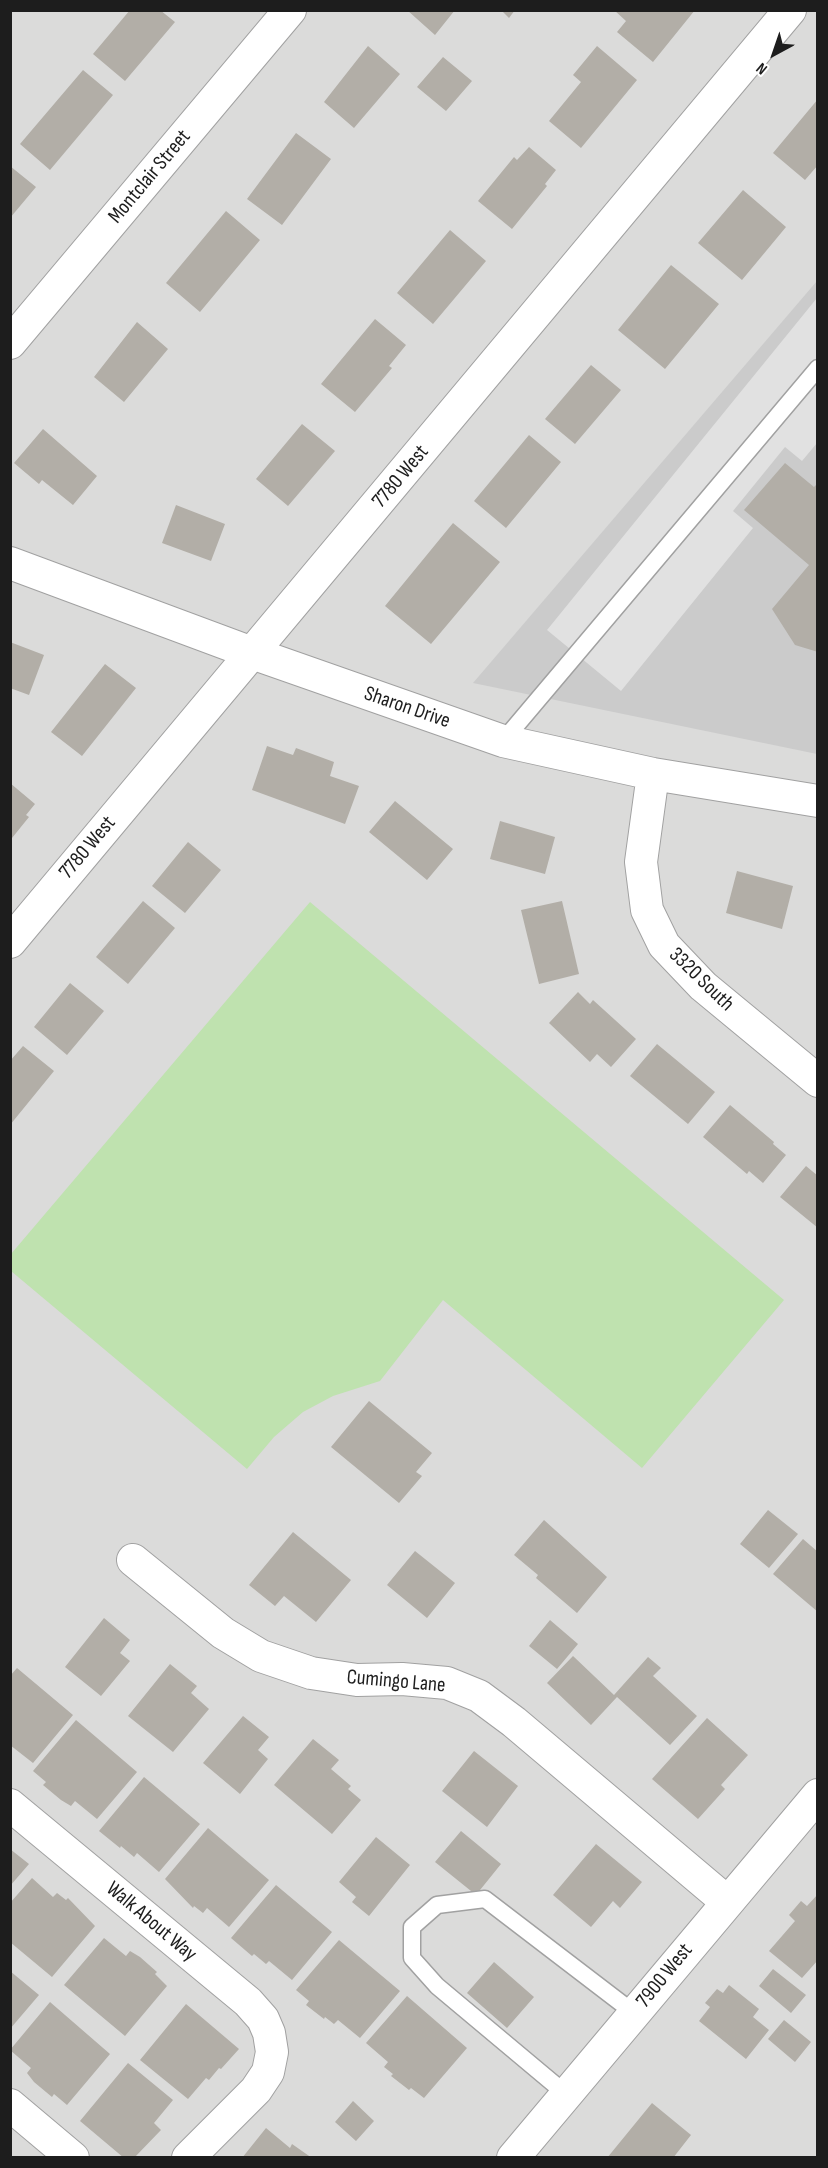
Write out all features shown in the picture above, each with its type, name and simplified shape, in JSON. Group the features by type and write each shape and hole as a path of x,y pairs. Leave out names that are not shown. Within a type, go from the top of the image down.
{"street":[{"name":"Montclair Street","path":"10,343 290,10"},
{"name":"7780 West","path":"10,942 790,10"},
{"name":"Sharon Drive","path":"10,563 252,653 502,741 653,774 818,801"},
{"name":"3320 South","path":"653,774 641,862 642,878 647,910 664,945 703,986 818,1081"},
{"name":"Cumingo Lane","path":"133,1560 222,1633 261,1656 311,1673 357,1680 402,1679 447,1683 479,1696 514,1722 726,1901"},
{"name":"7900 West","path":"513,2157 726,1901 818,1795"},
{"name":"Walk About Way","path":"10,1805 248,2002 262,2019 269,2033 272,2052 268,2072 256,2090 188,2157"},
{"path":"10,2105 73,2157"}],"lane":[{"path":"502,741 818,368"},
{"path":"566,2094 437,1986 412,1958 412,1927 437,1905 485,1899 634,2013"}],"shaded area":[{"path":"11,11 817,11 817,2157 11,2157"},
{"path":"817,281 817,754 473,683"},
{"path":"817,298 817,443 802,461 785,447 733,511 753,528 621,691 547,630"}],"green space":[{"path":"310,902 784,1300 642,1468 443,1300 380,1381 333,1396 303,1412 274,1437 247,1469 11,1271 11,1254"}],"building":[{"path":"130,10 160,10 175,22 125,81 93,54"},
{"path":"407,10 455,10 435,35"},
{"path":"501,10 515,10 509,18"},
{"path":"614,10 695,10 653,62 617,32 626,21"},
{"path":"368,46 400,74 354,128 324,102"},
{"path":"597,46 637,80 581,148 549,121 581,82 573,75"},
{"path":"443,57 472,81 446,111 417,87"},
{"path":"83,70 113,95 50,170 20,144"},
{"path":"818,99 818,165 805,180 773,153"},
{"path":"296,133 331,159 282,225 247,199"},
{"path":"529,147 556,170 545,184 547,186 512,229 478,201 514,157 517,160"},
{"path":"10,166 36,187 10,218"},
{"path":"743,190 786,227 742,280 698,243"},
{"path":"226,211 260,240 200,312 166,283"},
{"path":"450,230 486,261 433,324 397,293"},
{"path":"671,265 719,304 665,369 618,330"},
{"path":"375,319 406,345 389,366 392,368 355,412 321,384"},
{"path":"137,322 168,349 124,402 94,377"},
{"path":"591,365 621,390 575,444 545,419"},
{"path":"302,424 335,451 288,506 256,479"},
{"path":"43,429 97,476 73,505 42,480 39,484 14,463"},
{"path":"529,435 561,462 506,528 474,501"},
{"path":"785,463 814,487 818,483 818,652 795,645 772,609 809,565 744,510"},
{"path":"176,505 225,524 211,561 162,543"},
{"path":"453,523 500,562 431,644 385,606"},
{"path":"10,642 44,655 29,695 10,688"},
{"path":"105,664 136,688 82,756 51,732"},
{"path":"267,746 293,755 296,748 334,762 330,776 359,786 345,824 252,790"},
{"path":"10,783 35,804 26,815 29,817 12,838"},
{"path":"395,801 453,849 427,880 369,832"},
{"path":"500,821 555,837 545,874 490,859"},
{"path":"188,842 221,870 185,913 152,886"},
{"path":"737,871 793,886 782,929 726,913"},
{"path":"143,901 175,928 128,984 96,957"},
{"path":"562,901 579,974 539,984 521,910"},
{"path":"70,983 104,1011 67,1055 34,1027"},
{"path":"578,992 590,1004 593,1000 636,1039 611,1067 597,1054 590,1062 549,1023"},
{"path":"657,1044 715,1092 688,1124 630,1076"},
{"path":"23,1046 54,1071 10,1125 10,1061"},
{"path":"730,1105 786,1155 763,1183 749,1171 747,1174 703,1137"},
{"path":"806,1166 818,1176 818,1228 780,1197"},
{"path":"369,1401 432,1453 416,1472 422,1476 399,1503 331,1447"},
{"path":"768,1510 798,1534 769,1568 740,1544"},
{"path":"544,1520 607,1577 577,1613 536,1578 538,1575 514,1555"},
{"path":"293,1532 351,1580 316,1622 284,1596 275,1606 249,1585"},
{"path":"803,1539 818,1552 818,1612 773,1574"},
{"path":"415,1551 455,1583 427,1618 387,1585"},
{"path":"104,1618 130,1640 120,1653 130,1661 101,1696 65,1667"},
{"path":"550,1620 578,1644 557,1669 529,1646"},
{"path":"573,1656 614,1695 648,1657 661,1668 653,1676 697,1716 670,1745 617,1697 591,1725 547,1683"},
{"path":"170,1664 197,1686 191,1693 209,1709 173,1752 128,1716"},
{"path":"17,1668 73,1715 33,1763 10,1745 10,1676"},
{"path":"243,1716 269,1737 258,1750 268,1759 240,1794 203,1763"},
{"path":"707,1718 748,1755 721,1785 725,1789 698,1819 652,1779"},
{"path":"76,1720 137,1772 97,1819 75,1801 71,1806 61,1800 43,1785 46,1782 33,1771"},
{"path":"313,1739 339,1760 331,1769 351,1786 348,1789 361,1800 332,1834 274,1785"},
{"path":"474,1751 518,1786 487,1827 442,1791"},
{"path":"144,1777 200,1824 159,1872 137,1853 134,1857 99,1831"},
{"path":"208,1828 269,1880 229,1927 207,1908 203,1913 194,1906 193,1908 165,1879"},
{"path":"461,1831 501,1864 476,1895 435,1862"},
{"path":"376,1837 410,1865 369,1916 352,1902 356,1897 339,1882"},
{"path":"596,1844 642,1882 620,1908 613,1901 591,1927 553,1895"},
{"path":"10,1849 29,1864 10,1886"},
{"path":"32,1878 53,1897 57,1893 66,1900 68,1898 95,1926 52,1977 10,1942 10,1903"},
{"path":"276,1885 332,1932 292,1980 269,1961 266,1964 254,1954 252,1956 231,1938"},
{"path":"818,1894 818,1960 802,1978 769,1951 795,1921 789,1915 801,1901 807,1906"},
{"path":"104,1938 126,1956 130,1951 140,1957 157,1972 155,1974 167,1986 125,2036 64,1985"},
{"path":"339,1940 400,1991 360,2038 338,2020 334,2024 325,2017 324,2019 306,2005 309,2001 296,1990"},
{"path":"494,1962 534,1997 507,2028 467,1993"},
{"path":"773,1969 806,1995 791,2013 759,1986"},
{"path":"10,1971 39,1995 10,2029"},
{"path":"729,1985 759,2009 753,2017 769,2030 746,2059 699,2021 710,2007 705,2003 717,1989 723,1993"},
{"path":"407,1996 467,2048 424,2098 391,2076 393,2074 384,2067 388,2062 366,2043"},
{"path":"50,2002 110,2054 67,2105 54,2094 52,2097 34,2082 27,2073 31,2068 10,2050"},
{"path":"186,2004 239,2049 209,2080 206,2078 188,2099 140,2060"},
{"path":"784,2020 811,2042 795,2062 768,2039"},
{"path":"128,2063 173,2100 154,2123 161,2130 134,2158 124,2158 80,2121"},
{"path":"353,2101 374,2121 356,2141 335,2122"},
{"path":"652,2103 691,2135 673,2158 607,2158"},
{"path":"266,2128 290,2148 292,2144 312,2158 242,2158"}]}
